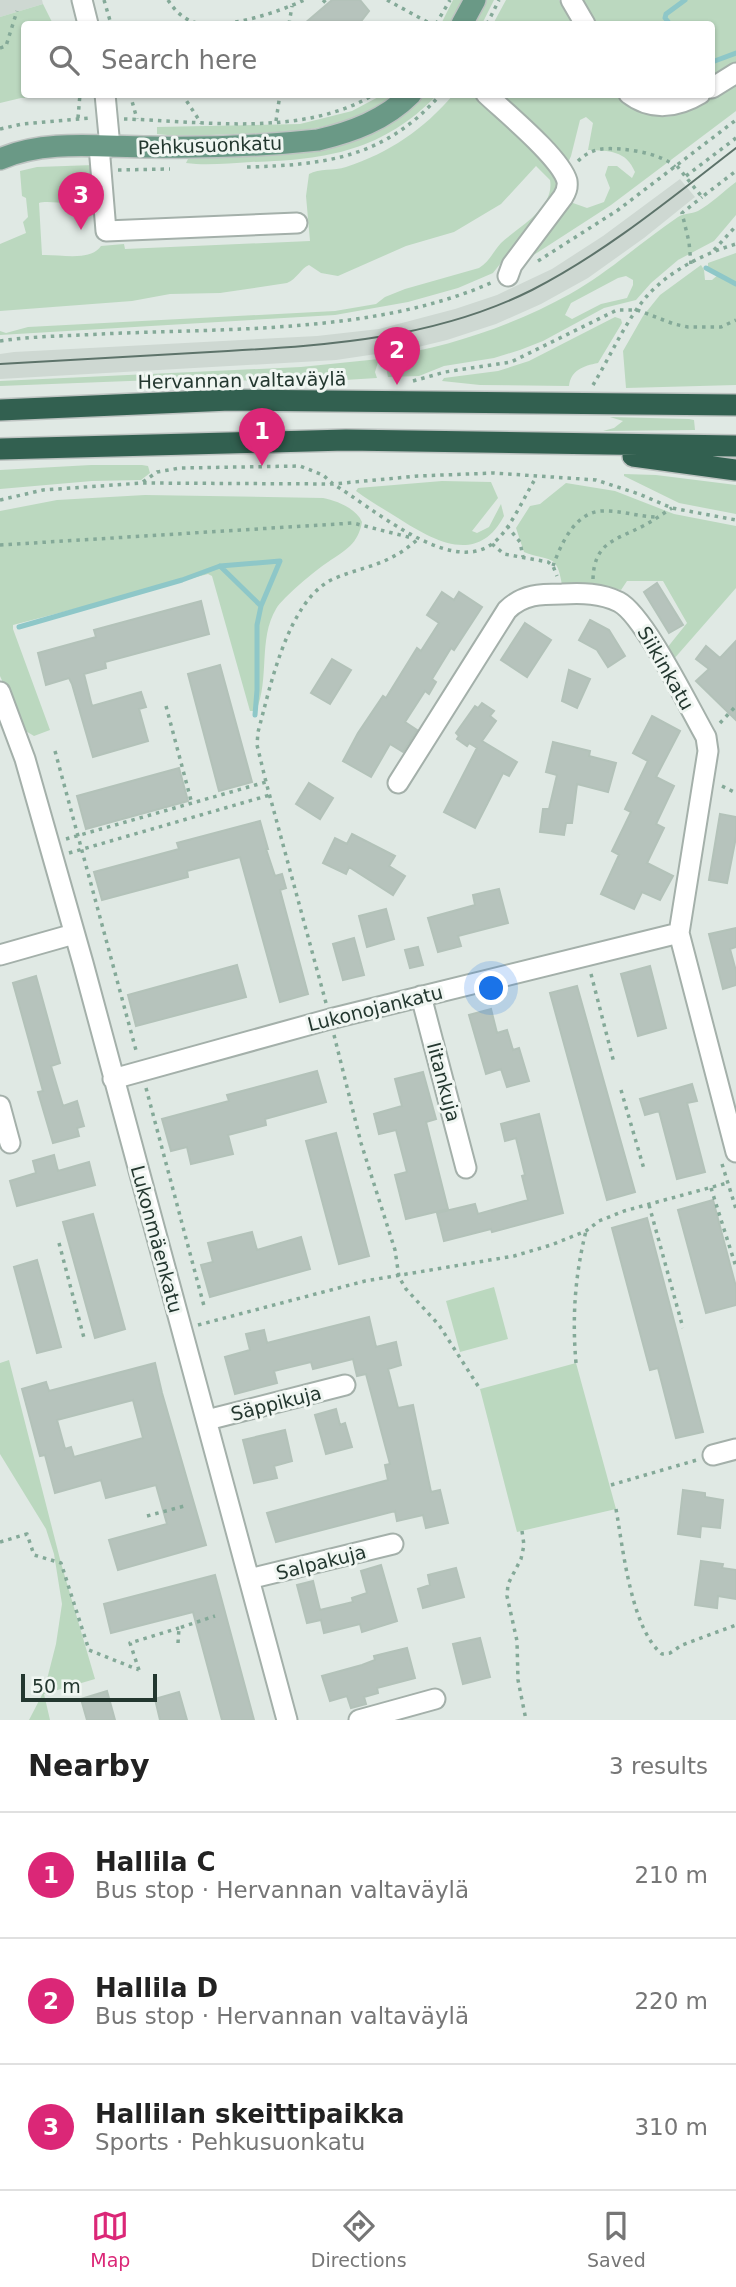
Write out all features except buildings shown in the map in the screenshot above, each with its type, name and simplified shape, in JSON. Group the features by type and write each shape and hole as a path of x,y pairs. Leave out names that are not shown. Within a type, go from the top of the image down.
{"highway":[{"name":"Hervannan valtaväylä","path":"0,410 230,400 736,405"},
{"path":"0,449 346,440 736,446"},
{"path":"530,444 736,470"}],"main road":[{"path":"464,21 475,0"},
{"name":"Pehkusuonkatu","path":"0,159 33,148 166,147 318,140 358,128 380,117 406,98"}],"street":[{"path":"82,0 87,21"},
{"path":"571,0 583,21"},
{"path":"715,86 736,73"},
{"path":"106,98 108,118 105,147 106,231 297,223"},
{"path":"490,98 543,149 564,174 567,189 512,265 508,276"},
{"path":"637,98 648,104 668,107 693,98"},
{"name":"Siikinkatu","path":"398,783 516,601 533,595 594,594 618,601 628,608 644,628 706,737 708,751 679,933"},
{"name":"Lukonmäenkatu","path":"0,692 25,759 74,934 287,1720"},
{"path":"679,933 736,1152"},
{"name":"Lukonojankatu","path":"113,1079 330,1019 679,933"},
{"path":"0,955 74,934"},
{"name":"Iitankuja","path":"421,996 466,1168"},
{"path":"0,1107 10,1143"},
{"name":"Säppikuja","path":"206,1420 345,1385"},
{"path":"713,1455 736,1449"},
{"name":"Salpakuja","path":"249,1579 393,1544"},
{"path":"359,1720 435,1699"}],"path":[{"path":"104,0 110,21"},
{"path":"168,0 177,13 191,21"},
{"path":"238,21 292,6 303,0"},
{"path":"323,0 329,6"},
{"path":"387,0 428,21"},
{"path":"436,21 450,0"},
{"path":"488,21 499,0"},
{"path":"290,21 292,6"},
{"path":"0,48 6,46 17,11"},
{"path":"78,118 80,98"},
{"path":"131,98 137,119"},
{"path":"185,98 201,123"},
{"path":"276,121 279,98"},
{"path":"0,129 78,118 201,123 276,121 325,114 358,105 369,98"},
{"path":"536,262 597,225 736,120"},
{"path":"686,176 736,138"},
{"path":"564,174 585,154 600,149 654,154 676,166 702,197"},
{"path":"691,264 682,212 736,170"},
{"path":"592,387 648,295 671,275 712,251 736,226"},
{"path":"712,251 736,244"},
{"path":"0,341 314,324 363,318 455,297 508,276"},
{"path":"409,382 445,372 511,362 617,310 637,310 688,327 720,327 736,320"},
{"path":"142,483 157,471 180,468 300,466 323,475 418,539"},
{"path":"0,500 43,490 142,483 333,484 461,473 573,477 613,484 672,508 736,520"},
{"path":"0,545 353,523 418,539 441,548 475,551 492,544 507,526 534,481"},
{"path":"594,594 594,564 600,552 611,541 645,525 672,508"},
{"path":"558,594 553,566 569,531 594,512 657,517"},
{"path":"507,526 520,542 523,558"},
{"path":"418,539 396,556 328,582 303,608 285,642 258,732 257,745 362,1143 389,1227 399,1277 406,1289 439,1325 480,1389"},
{"path":"492,544 501,553 544,561 553,566"},
{"path":"166,706 192,804"},
{"path":"55,751 204,1306"},
{"path":"64,840 266,782"},
{"path":"67,854 270,795"},
{"path":"589,968 614,1063"},
{"path":"621,1090 644,1169"},
{"path":"196,1325 365,1281 514,1256 586,1231 599,1221 727,1183"},
{"path":"711,1188 736,1267"},
{"path":"649,1205 683,1328"},
{"path":"576,1363 573,1301 586,1231"},
{"path":"60,1243 84,1338"},
{"path":"611,1485 713,1455"},
{"path":"148,1516 188,1506"},
{"path":"617,1509 631,1588 642,1624 662,1654 736,1625"},
{"path":"522,1531 524,1545 521,1559 508,1584 507,1596 517,1640 518,1680 526,1720"},
{"path":"0,1542 27,1534 34,1555 61,1563 89,1650 139,1670 130,1643 215,1616"},
{"path":"178,1643 179,1628"}],"shaded area":[{"path":"0,0 42,0 43,4 0,17"},
{"path":"680,179 695,197 588,278 541,304 496,324 447,340 410,349 336,360 0,379 0,354 317,336 379,329 455,309 497,295 552,269 603,236"}],"green space":[{"path":"453,0 462,0 452,21 442,21"},
{"path":"486,0 494,0 484,21 475,21"},
{"path":"506,0 559,0 571,21 495,21"},
{"path":"580,0 736,0 736,65 715,78 715,21 591,21"},
{"path":"43,4 52,21 21,21 21,98 0,103 0,17"},
{"path":"736,83 736,111 611,205 529,258 569,204 587,208 604,202 610,188 605,175 608,166 617,166 632,178 635,172 627,159 616,153 588,150 593,123 586,117 580,120 567,165 498,98 620,98 637,111 663,117 690,110 715,98 715,95"},
{"path":"376,98 390,98 358,116 318,128 185,136 157,134 157,127 300,124 352,111"},
{"path":"422,98 434,98 396,129 352,149 329,155 278,161 186,163 188,159 338,145 391,122"},
{"path":"450,98 482,98 552,169 557,186 552,198 493,273 458,288 408,302 335,315 0,335 0,331 6,333 28,327 335,311 376,304 405,289 479,268 501,243 534,216 547,199 550,180 536,166 501,204 454,232 406,246 338,276 321,273 309,265 287,283 220,293 170,294 132,301 0,311 0,244 26,233 23,222 28,217 26,198 22,196 20,171 37,167 94,165 97,215 92,214 89,205 39,203 42,255 82,256 101,246 124,244 125,249 310,241 306,196 309,174 346,167 377,155 405,139"},
{"path":"736,182 736,215 714,241 678,260 636,300 604,308 543,341 520,350 494,358 444,366 419,376 388,377 384,357 456,341 526,316 570,294 678,217 703,208","holes":["626,276 633,280 627,298 601,304 572,319 565,315 571,303 618,278"]},
{"path":"736,253 736,385 626,388 623,351 643,316 660,295 701,265 705,280 712,280 719,274 708,267 708,263"},
{"path":"615,317 621,319 622,323 598,363 579,370 572,376 569,386 480,385 442,381 444,378 498,371 529,361"},
{"path":"379,359 375,372 377,378 312,382 181,379 0,386 0,381 301,367"},
{"path":"610,417 689,419 694,420 695,430 603,431 614,428 623,421"},
{"path":"142,465 148,466 150,473 141,480 92,481 0,489 0,470"},
{"path":"624,474 656,475 736,485 736,514 679,503"},
{"path":"442,481 491,482 498,498 472,531 477,533 489,527 501,504 504,516 482,541 469,545 441,541 412,527 356,491 358,488"},
{"path":"566,483 615,491 674,514 736,526 736,588 673,660 667,648 687,623 663,581 627,581 621,590 606,586 562,585 554,563 524,552 516,528 530,506 540,504"},
{"path":"145,495 323,498 351,509 362,522 358,536 350,546 300,584 276,609 267,633 262,686 256,711 250,711 212,576 208,574 13,625 50,730 34,736 24,730 0,676 0,511 57,500"},
{"path":"494,1287 508,1339 460,1352 446,1301"},
{"path":"9,1360 61,1563 95,1679 44,1694 50,1720 29,1720 44,1691 56,1644 62,1604 54,1554 46,1529 0,1454 0,1363"},
{"path":"576,1363 616,1509 517,1532 480,1389"}],"waterway":[{"path":"668,21 666,14 685,0"},
{"path":"715,61 736,53"},
{"path":"706,268 736,284"},
{"path":"19,627 182,580 220,566 280,561 261,606 257,625 255,715"},
{"path":"220,566 261,606"}],"tram line":[{"path":"0,364 306,346 383,336 459,319 532,290 586,259 637,224 736,148"}],"place":[{"name":"Hallilan skeittipaikka","path":"81,230"},
{"name":"Hallila D","path":"397,385"},
{"name":"Hallila C","path":"262,466"}]}
